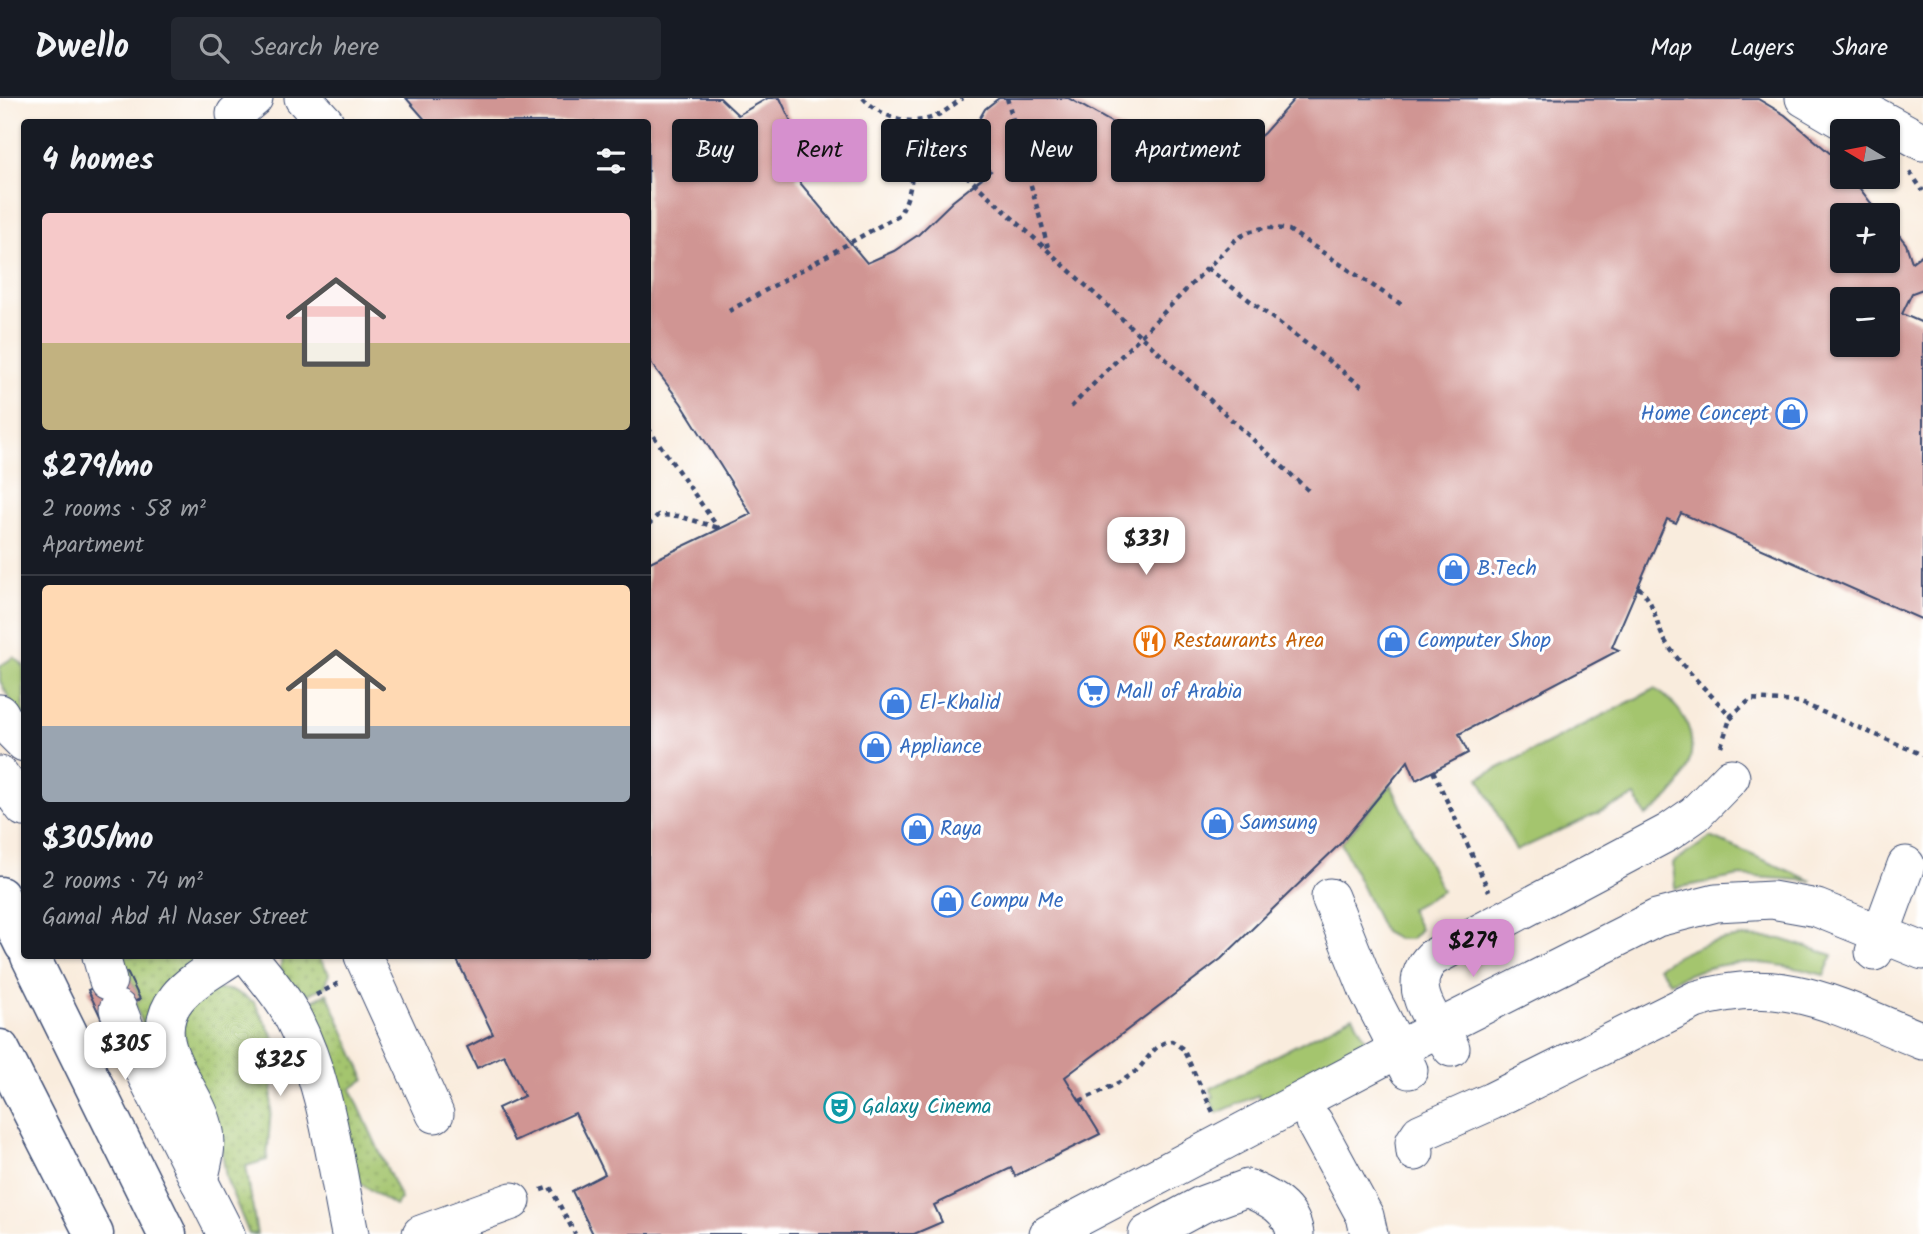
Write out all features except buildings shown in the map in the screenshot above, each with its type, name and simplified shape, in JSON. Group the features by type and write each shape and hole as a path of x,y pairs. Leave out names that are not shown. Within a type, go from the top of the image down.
{"main road":[{"path":"0,896 21,939"},
{"path":"31,959 167,1234"},
{"path":"0,1049 94,1234"}],"street":[{"path":"303,98 323,119"},
{"path":"330,98 348,119"},
{"path":"1804,98 1840,119"},
{"path":"1842,98 1923,142"},
{"path":"1900,152 1923,163"},
{"path":"0,713 7,726 21,740"},
{"path":"0,775 21,804"},
{"path":"1445,1039 1419,991 1419,978 1432,958 1669,832 1695,814 1731,777"},
{"path":"1878,943 1906,865"},
{"path":"1330,897 1368,991 1404,1060"},
{"path":"1048,1234 1445,1039 1662,938 1699,925 1749,919 1779,920 1919,954"},
{"path":"199,1181 206,1145 205,1131 168,1054 166,1022 178,996 231,959"},
{"path":"237,959 278,1016 296,1055 312,1106 334,1234"},
{"path":"250,959 289,1010 321,1095 350,1234"},
{"path":"365,961 435,1114"},
{"path":"109,982 137,1058 226,1234"},
{"path":"1415,1152 1414,1142 1420,1133 1504,1096 1695,1000 1716,993 1762,988 1788,992 1845,1009 1921,1039"},
{"path":"1092,1234 1314,1122 1404,1060"},
{"path":"1314,1122 1372,1228"},
{"path":"1147,1234 1200,1205 1247,1188 1269,1198 1293,1218 1295,1234"},
{"path":"421,1234 512,1201"}],"path":[{"path":"863,98 878,111 901,119"},
{"path":"926,119 940,114 963,98"},
{"path":"1007,98 1049,252"},
{"path":"729,312 899,215 908,199 911,182"},
{"path":"973,182 1309,491"},
{"path":"1071,407 1139,335 1250,229 1270,227 1289,230 1405,307"},
{"path":"1207,268 1363,387"},
{"path":"651,432 719,529 678,516 658,515 651,522"},
{"path":"1638,587 1652,601 1658,628 1669,646 1736,722"},
{"path":"1433,771 1503,920"},
{"path":"289,1010 365,961"},
{"path":"1080,1101 1118,1083 1145,1062 1158,1045 1172,1041 1183,1049 1215,1118"},
{"path":"512,1201 550,1187 575,1234"}],"green space":[{"path":"14,657 21,663 21,721 0,681 0,666"},
{"path":"1655,689 1673,703 1685,719 1690,736 1691,753 1686,771 1664,803 1646,816 1635,796 1516,851 1479,778"},
{"path":"1391,785 1442,891 1410,909 1420,929 1411,939 1397,939 1384,932 1341,843"},
{"path":"1711,837 1812,881 1740,876 1675,888 1673,863"},
{"path":"1743,937 1781,939 1833,955 1824,975 1764,963 1746,963 1709,968 1670,982 1658,967 1699,946"},
{"path":"112,959 195,959 190,969 165,990 189,1138 134,1002 140,999 127,972 115,977"},
{"path":"282,959 320,959 329,973 326,986 296,1000 280,973"},
{"path":"211,990 234,991 254,1002 276,1042 267,1160 246,1166 257,1234 249,1234 226,1178 221,1145 192,1079 180,1013"},
{"path":"327,993 365,1079 351,1089 401,1199 395,1206 352,1178 301,1007"},
{"path":"1353,1016 1366,1040 1357,1051 1262,1104 1258,1095 1217,1113 1210,1099 1214,1097 1210,1089"}],"place":[{"name":"Home Concept","path":"1792,414"},
{"name":"B.Tech","path":"1454,569"},
{"name":"Restaurants Area","path":"1150,641"},
{"name":"Computer Shop","path":"1394,641"},
{"name":"Mall of Arabia","path":"1093,692"},
{"name":"El-Khalid","path":"896,703"},
{"name":"Appliance","path":"876,747"},
{"name":"Samsung","path":"1217,823"},
{"name":"Raya","path":"917,829"},
{"name":"Compu Me","path":"947,901"},
{"name":"Galaxy Cinema","path":"839,1107"}]}
